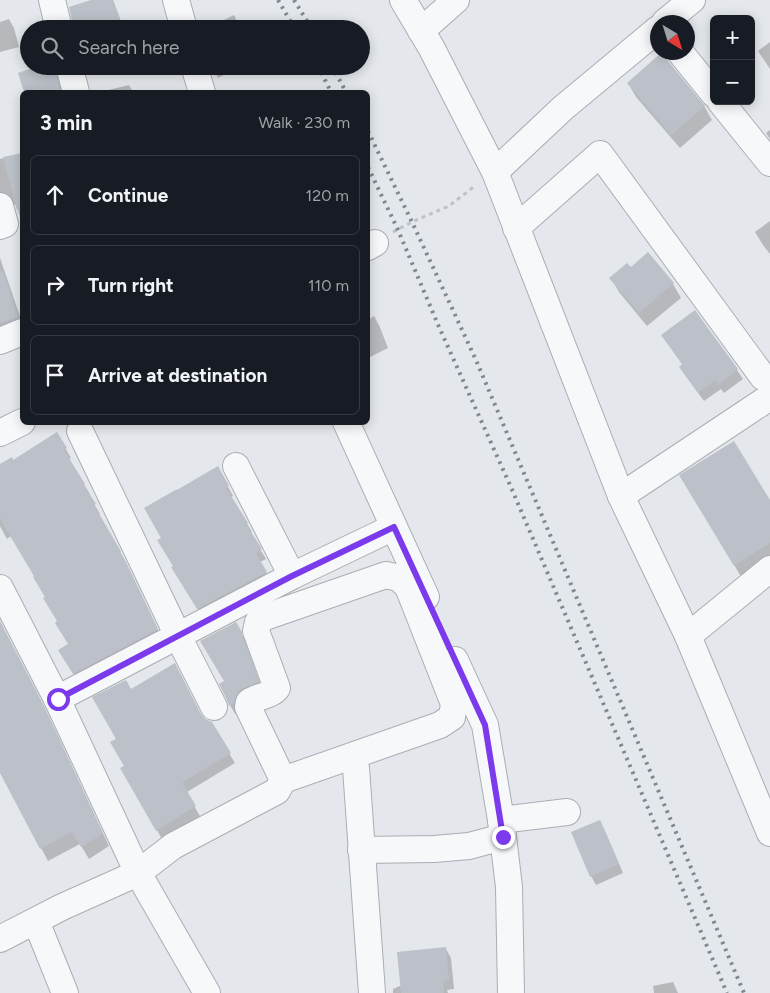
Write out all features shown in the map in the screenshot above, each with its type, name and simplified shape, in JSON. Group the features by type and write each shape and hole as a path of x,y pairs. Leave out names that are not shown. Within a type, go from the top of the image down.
{"street":[{"path":"52,0 57,20"},
{"path":"176,0 182,20"},
{"path":"402,0 461,104 495,172 620,496 688,636 770,833"},
{"path":"421,31 456,0"},
{"path":"674,15 692,0"},
{"path":"495,172 563,108 650,36"},
{"path":"686,60 710,89"},
{"path":"71,75 75,90"},
{"path":"197,75 201,90"},
{"path":"723,105 770,163"},
{"path":"516,228 600,154 766,387 620,496"},
{"path":"0,206 5,224 0,226"},
{"path":"0,341 20,333"},
{"path":"0,433 20,423"},
{"path":"347,425 485,725 502,828 509,887 511,993"},
{"path":"80,431 214,708"},
{"path":"236,466 292,576"},
{"path":"58,699 292,576 394,527"},
{"path":"688,636 770,568"},
{"path":"0,939 62,907 138,873 173,846 277,791 283,780 440,725 452,716 454,704 408,587 399,578 386,575 265,617 258,622 256,631 277,688 274,692 249,702 248,707 283,780"},
{"path":"0,588 58,699 138,873 206,993"},
{"path":"356,768 372,993"},
{"path":"362,850 434,849 469,846 502,828 567,812"},
{"path":"36,921 66,993"}],"path":[{"path":"371,244 412,222 449,206 495,172"}],"building":[{"path":"91,0 113,0 120,20 72,20 69,7"},
{"path":"653,60 668,60 705,106 671,135 627,83"},
{"path":"20,72 20,75 56,75 60,90 23,90 18,73"},
{"path":"20,153 20,209 17,210 3,157"},
{"path":"648,252 674,283 639,313 609,278 627,263 631,267"},
{"path":"0,271 3,271 18,317 0,323"},
{"path":"695,310 738,369 718,385 715,380 698,393 679,367 682,364 661,335"},
{"path":"57,432 67,448 64,450 85,484 96,504 94,505 119,548 158,629 73,674 58,650 68,644 55,623 57,621 43,598 45,597 34,576 0,519 0,464 12,457 13,460"},
{"path":"734,441 770,500 770,543 734,566 679,475"},
{"path":"218,466 229,486 226,488 262,549 256,553 267,572 197,609 171,567 173,566 157,540 161,538 144,508"},
{"path":"0,621 44,706 103,834 81,847 72,832 40,849 0,773"},
{"path":"236,622 242,632 259,682 241,689 234,703 229,706 219,684 224,681 200,641"},
{"path":"175,663 201,714 205,719 212,722 231,753 183,782 196,806 156,831 120,768 124,766 110,742 116,739 92,697 126,680 131,689"},
{"path":"600,820 619,864 590,877 571,832"},
{"path":"446,947 449,980 443,981 444,993 401,993 397,952"}],"railway":[{"path":"278,0 290,20"},
{"path":"294,0 306,20"},
{"path":"322,75 330,90"},
{"path":"337,75 345,90"},
{"path":"370,135 476,360 744,993"},
{"path":"370,171 398,230 510,485 727,993"}],"route":[{"path":"58,699 292,576 394,527 485,725 503,837"}]}
